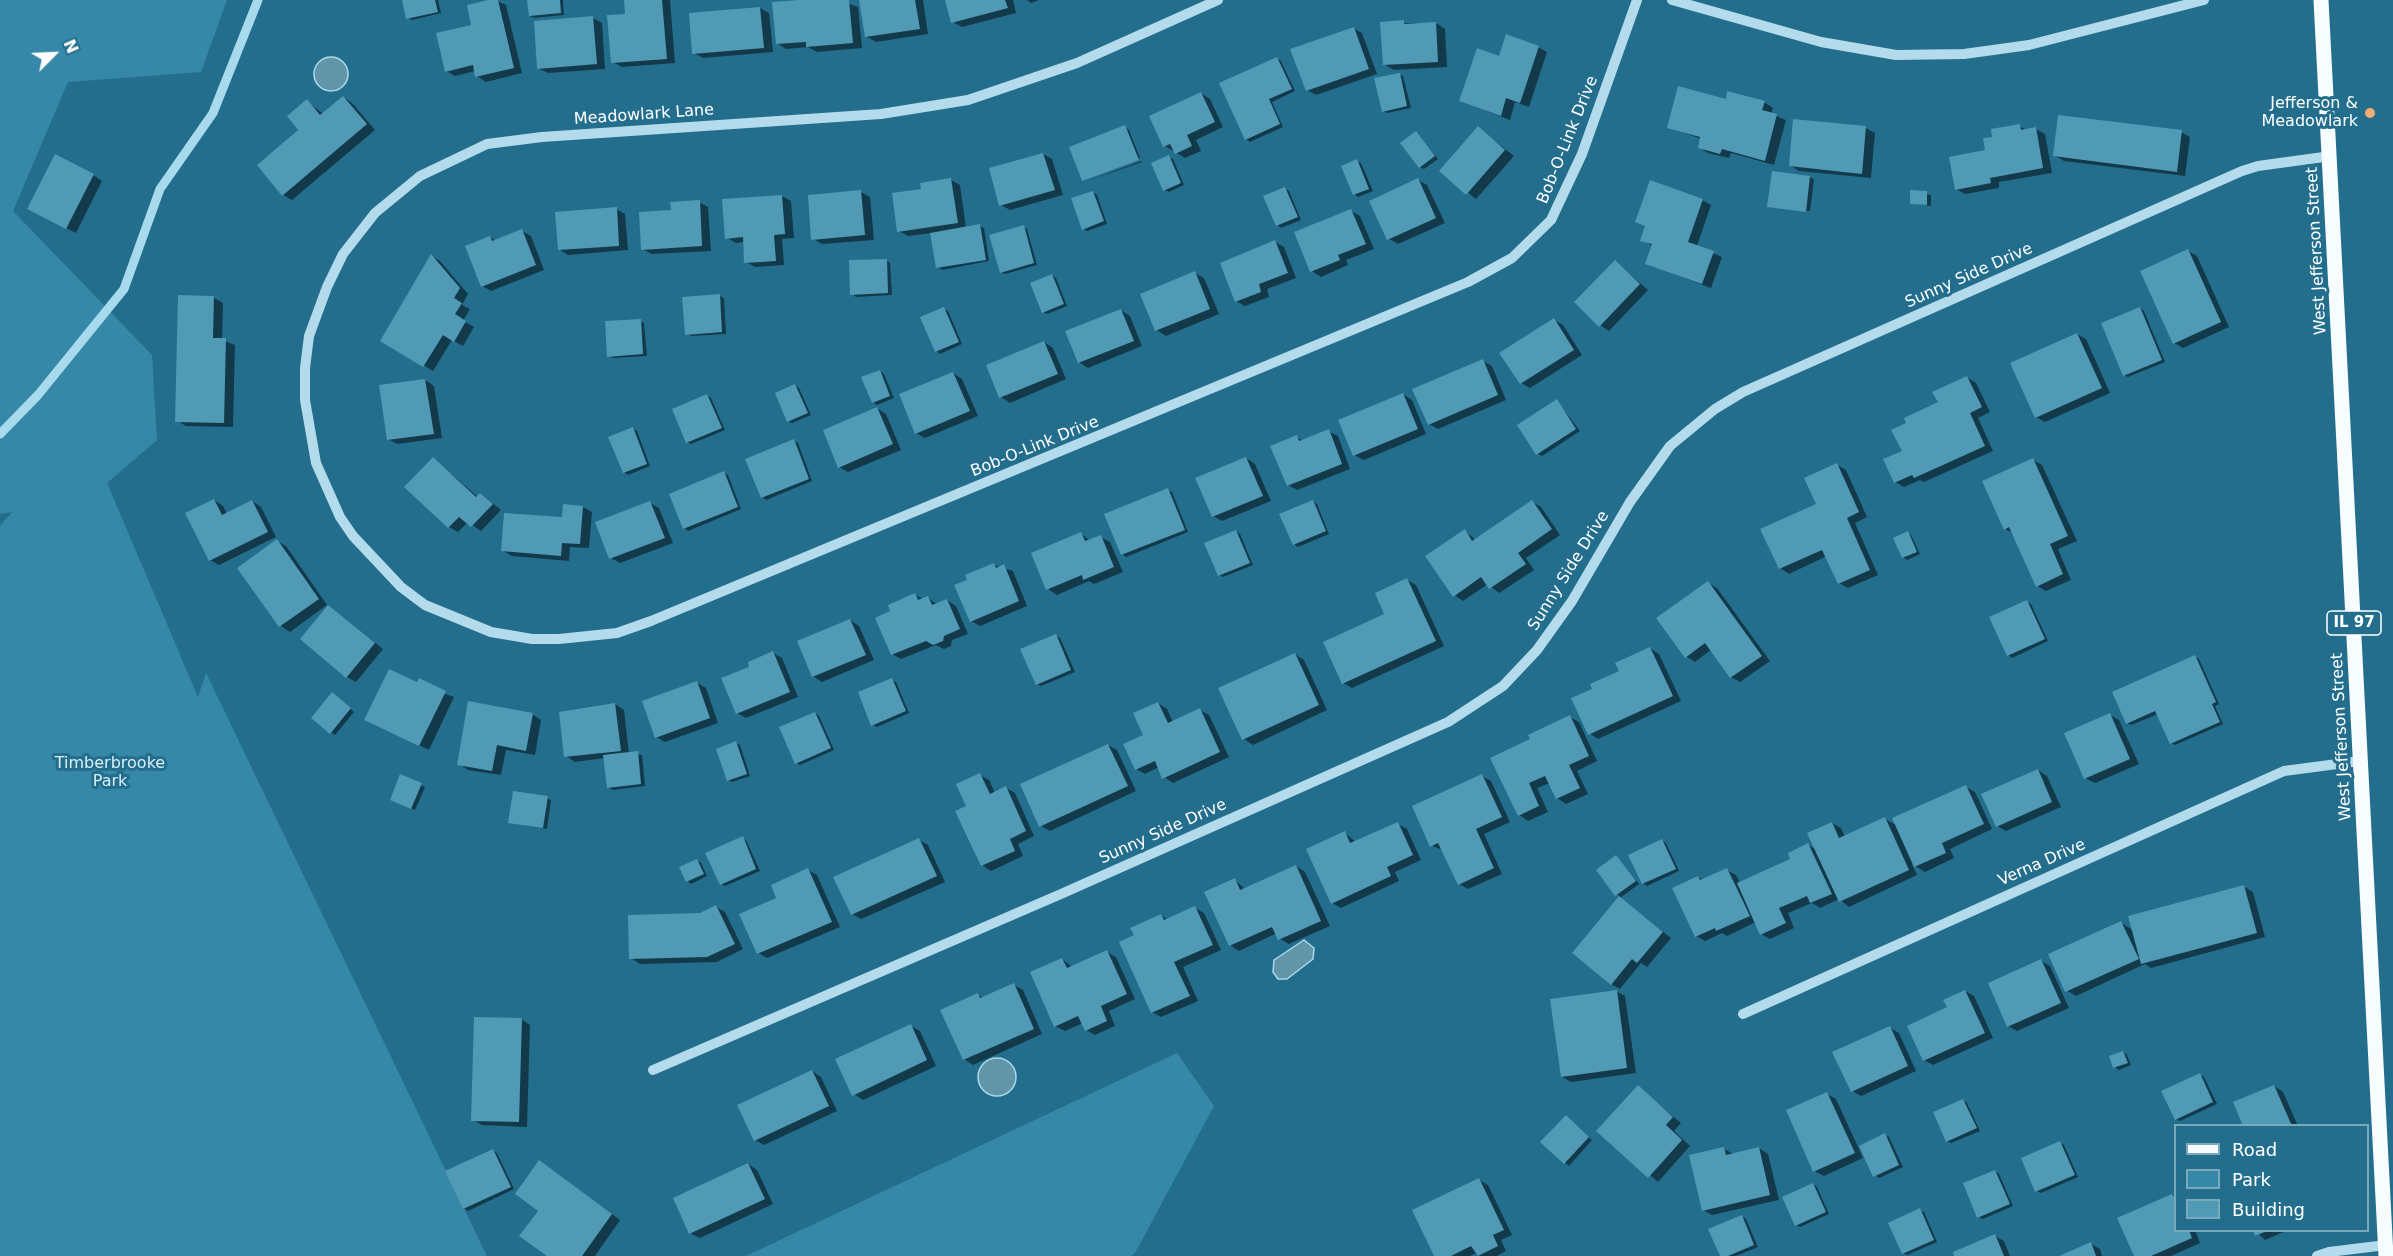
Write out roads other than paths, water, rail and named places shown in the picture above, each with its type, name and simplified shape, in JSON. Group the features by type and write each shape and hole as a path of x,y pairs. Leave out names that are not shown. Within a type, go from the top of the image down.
{"main road":[{"name":"West Jefferson Street","path":"2321,0 2331,156 2386,1251"}],"street":[{"name":"Meadowlark Lane","path":"329,494 316,463 305,400 305,368 309,336 327,287 343,255 375,213 420,176 487,144 554,136 881,114 968,100 1077,63 1218,0"},
{"name":"Bob-O-Link Drive","path":"329,494 353,536 401,587 425,605 455,619 491,632 532,639 559,639 617,633 651,621 1436,296 1512,258 1551,220 1582,154 1637,0"},
{"path":"1672,0 1821,42 1896,55 1964,54 2029,45 2204,0"},
{"name":"Sunny Side Drive","path":"653,1070 1061,894 1448,722 1503,686 1537,650 1577,592 1630,502 1670,446 1715,409 1743,392 2242,171 2259,166 2331,156"},
{"name":"Verna Drive","path":"1743,1014 2284,771 2360,761"},
{"path":"2317,1256 2329,1252 2386,1251"}],"waterway":[{"path":"0,434 38,395 124,289 160,189 213,113 258,0"}],"place":[{"name":"Jefferson & Meadowlark","path":"2370,113"}],"park label":[{"name":"Timberbrooke Park","path":"110,773"}]}
